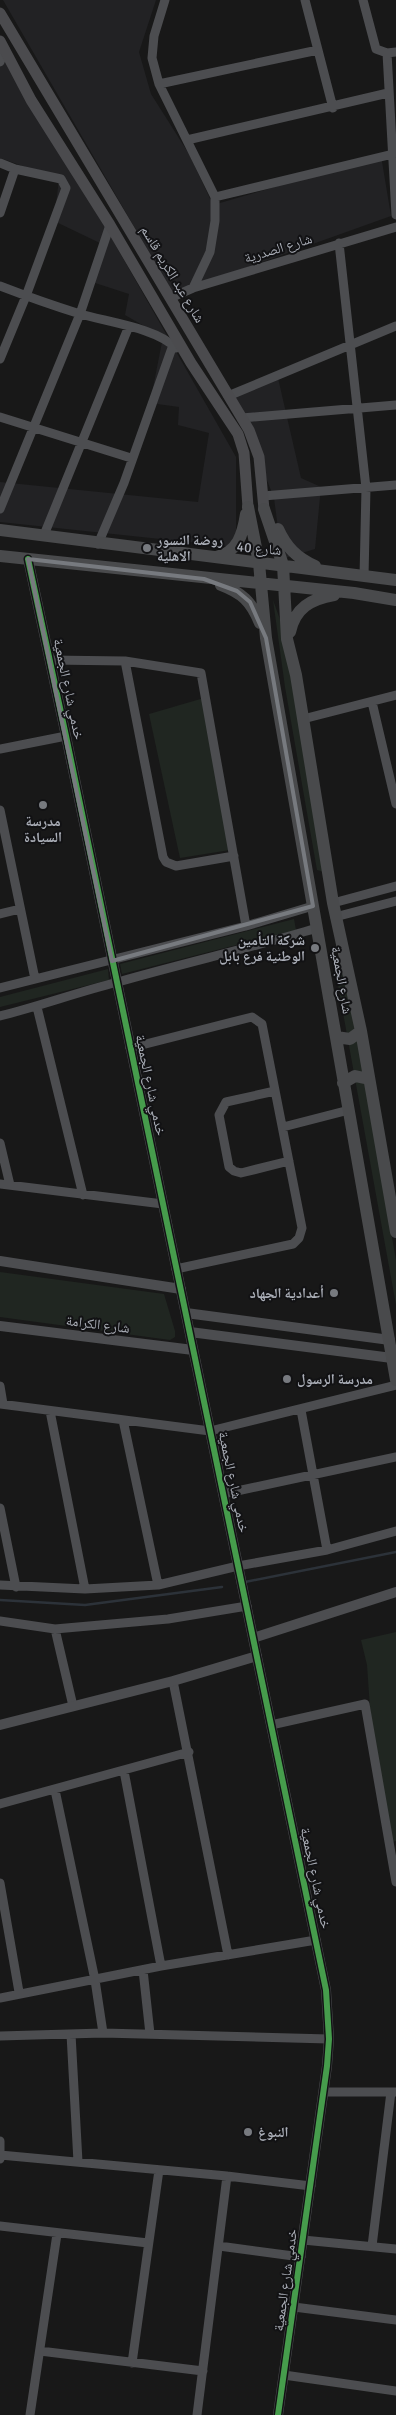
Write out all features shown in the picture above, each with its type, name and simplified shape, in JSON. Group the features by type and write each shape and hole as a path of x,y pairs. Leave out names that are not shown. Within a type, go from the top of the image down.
{"main road":[{"name":"شارع عبد الكريم قاسم","path":"0,13 242,418 257,449 264,509 284,565"},
{"name":"شارع عبد الكريم قاسم","path":"2,45 31,100 110,225 191,362 238,434 244,453 248,507 259,564 260,585"},
{"path":"200,557 222,556 234,548 242,535 248,507"},
{"path":"264,509 288,548 296,556 316,567 347,574"},
{"name":"شارع 40","path":"0,530 200,557 284,565 396,580"},
{"path":"0,556 284,588 354,593 396,600"},
{"name":"شارع الجمعية","path":"284,565 287,639 303,719 335,917 361,1031 396,1232"},
{"path":"204,579 245,596 253,605 266,638"},
{"name":"شارع الجمعية","path":"260,585 266,638 396,1380"},
{"path":"287,639 295,616 309,603 324,597 354,593"},
{"path":"320,944 331,949 340,938"},
{"path":"323,961 332,955 344,955"},
{"path":"336,1037 350,1039 361,1031"},
{"path":"344,1084 355,1076 369,1079"}],"street":[{"path":"165,0 154,36 152,58 159,84 215,197 215,220 210,252 194,288"},
{"path":"305,0 333,108"},
{"path":"364,0 376,49 391,52 388,93 393,112 396,215"},
{"path":"0,62 2,45"},
{"path":"159,84 318,50"},
{"path":"187,140 333,108 388,93"},
{"path":"215,197 393,154"},
{"path":"0,163 15,169 61,179 65,183 66,188 26,296 0,359"},
{"path":"0,213 15,169"},
{"path":"65,183 79,178"},
{"path":"0,509 80,314 110,225"},
{"name":"شارع الصدرية","path":"170,298 194,288 396,227"},
{"path":"339,243 366,488 364,577"},
{"path":"0,286 80,314 129,326 157,337 173,345 191,362"},
{"path":"157,337 168,336 170,329 168,322"},
{"path":"44,535 129,326"},
{"path":"228,396 396,326"},
{"path":"98,544 124,483 131,458 173,345"},
{"path":"242,418 396,406"},
{"path":"0,417 82,441 131,458"},
{"path":"263,496 396,485"},
{"name":"خدمي شارع الجمعية","path":"28,559 326,1990 329,2039 324,2092 278,2415"},
{"path":"50,660 125,661 198,671 203,677 246,926"},
{"path":"125,661 163,857 166,862 176,866 234,856"},
{"path":"303,719 396,695"},
{"path":"372,702 396,804"},
{"path":"0,749 66,736"},
{"path":"0,810 35,979"},
{"path":"333,903 396,886"},
{"path":"335,917 396,901"},
{"path":"0,988 246,926 313,906"},
{"path":"0,914 20,909"},
{"path":"0,1016 37,1007 117,982 265,944 317,928"},
{"path":"37,1007 83,1195"},
{"path":"130,1048 252,1017 262,1024 302,1228 299,1238 293,1244 176,1269"},
{"path":"275,1090 226,1102 219,1115 229,1167 241,1173 289,1162"},
{"path":"282,1127 349,1110"},
{"path":"0,1143 5,1184 163,1204"},
{"path":"0,1261 181,1289"},
{"path":"186,1313 390,1340"},
{"name":"شارع الكرامة","path":"0,1326 193,1350"},
{"path":"190,1332 392,1358"},
{"path":"375,1355 382,1355 387,1349 382,1340 376,1338"},
{"path":"0,1386 2,1404 210,1431 396,1386"},
{"path":"50,1410 85,1589"},
{"path":"301,1410 327,1550"},
{"path":"123,1420 158,1585"},
{"path":"223,1494 396,1458"},
{"path":"0,1508 16,1587"},
{"path":"0,1585 85,1589 158,1585 238,1566 327,1550 396,1531"},
{"path":"253,1638 396,1592"},
{"path":"0,1621 55,1629 168,1619 246,1606"},
{"path":"55,1629 73,1706"},
{"path":"0,1725 173,1681 257,1656"},
{"path":"173,1681 189,1752 228,1955"},
{"path":"271,1725 365,1704 393,1842 396,1882"},
{"path":"0,1804 189,1752"},
{"path":"124,1771 161,1966"},
{"path":"55,1790 95,1980 103,2033"},
{"path":"0,1883 19,1992"},
{"path":"0,1998 19,1992 316,1940"},
{"path":"143,1970 150,2034"},
{"path":"0,2036 103,2033 329,2039"},
{"path":"71,2034 78,2162"},
{"path":"324,2092 394,2092 372,2246"},
{"path":"0,2141 0,2156 226,2176 311,2186"},
{"path":"132,2363 159,2170"},
{"path":"197,2415 226,2176"},
{"path":"0,2226 148,2243"},
{"path":"30,2415 57,2234"},
{"path":"303,2240 396,2249"},
{"path":"219,2246 301,2257"},
{"path":"294,2307 396,2320"},
{"path":"40,2351 203,2371"},
{"path":"284,2375 396,2391"}],"highlighted area":[{"path":"28,559 204,579 237,591 250,602 266,638 313,906 112,961"}],"shaded area":[{"path":"3,0 156,0 139,52 151,94 189,154 213,205 381,156 391,216 173,294"},
{"path":"0,42 236,457 236,547 0,522 0,482 198,502 209,433 178,425 179,407 150,403 163,337 125,315 129,294 89,281 102,244 54,221 59,179 0,158"},
{"path":"278,378 301,478 321,487 315,549 282,559 274,498 233,394"},
{"path":"273,600 287,639 324,872 317,870 285,687"},
{"path":"204,698 230,850 180,858 149,714"},
{"path":"294,919 296,930 122,974 120,964"},
{"path":"340,956 343,958 396,1260 396,1305 334,963 335,959"},
{"path":"108,969 109,980 0,1007 0,997"},
{"path":"0,1272 164,1294 175,1337 170,1340 0,1317"},
{"path":"396,1632 396,1841 388,1843 370,1708 367,1665 361,1640"}],"waterway":[{"path":"245,1582 396,1552"},
{"path":"0,1600 85,1605 222,1587"}],"cycle path":[{"path":"28,559 326,1990 329,2039 327,2066 278,2415"}],"place":[{"name":"روضة النسور الاهلية","path":"147,548"},
{"name":"مدرسة السيادة","path":"43,805"},
{"name":"شركة التأمين الوطنية فرع بابل","path":"315,948"},
{"name":"أعدادية الجهاد","path":"334,1293"},
{"name":"مدرسة الرسول","path":"287,1379"},
{"name":"النبوغ","path":"248,2132"}]}
